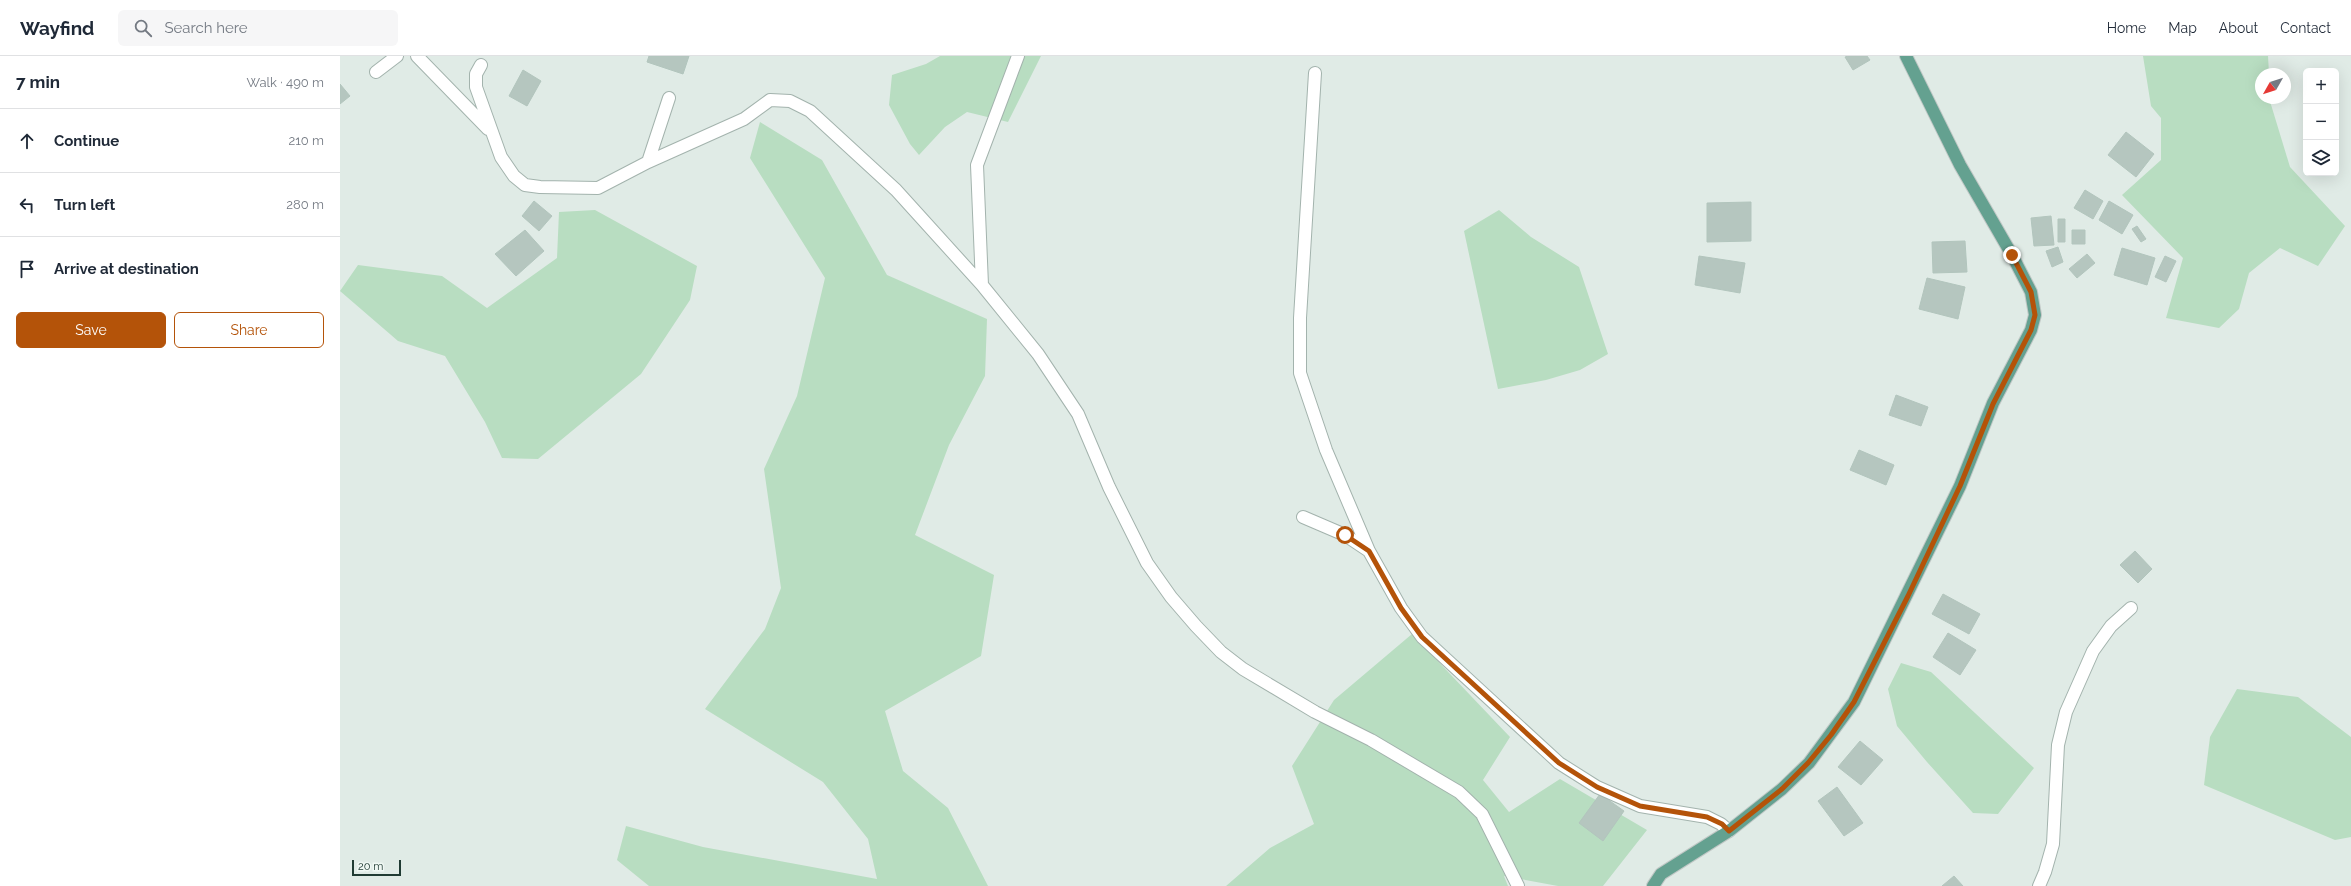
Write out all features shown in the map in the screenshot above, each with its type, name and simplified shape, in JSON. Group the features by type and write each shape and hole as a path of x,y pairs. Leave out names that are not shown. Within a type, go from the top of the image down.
{"main road":[{"path":"1653,886 1661,874 1729,831 1782,789 1808,763 1854,702 1960,486 1993,404 2031,330 2035,315 2031,292 2012,255 1960,165 1906,56"}],"street":[{"path":"376,72 397,56"},
{"path":"417,56 490,131"},
{"path":"982,285 977,165 1018,56"},
{"path":"481,65 476,74 476,87 490,131 501,156 514,176 526,185 598,188 648,162 744,119 770,100 790,101 810,111 896,190 982,285 1060,384 1078,414 1109,487 1147,563 1196,626 1221,652 1243,668 1315,712 1371,740 1459,792 1482,814 1497,841 1518,886"},
{"path":"1315,73 1300,318 1300,373 1326,450 1369,551 1401,608 1422,637 1559,763 1597,787 1640,806 1707,817 1722,824 1729,831"},
{"path":"648,162 669,98"},
{"path":"1303,517 1345,535 1369,551"},
{"path":"2039,886 2045,872 2053,844 2058,745 2066,712 2093,651 2111,626 2131,608"}],"green space":[{"path":"940,56 1041,56 1008,122 967,112 945,127 919,155 910,144 889,105 892,75 926,64"},
{"path":"2143,56 2268,56 2269,68 2255,68 2255,104 2271,104 2290,167 2345,226 2318,266 2280,248 2249,273 2239,309 2219,328 2166,318 2183,258 2122,195 2161,160 2161,118 2151,106"},
{"path":"760,122 822,160 887,275 987,319 985,376 949,445 915,535 994,575 981,656 885,711 903,771 948,808 988,886 649,886 617,860 626,826 703,847 877,879 868,839 823,782 705,709 765,629 781,588 764,469 797,396 825,278 750,158"},
{"path":"595,210 697,266 690,300 641,374 538,459 502,458 485,422 445,356 398,341 340,291 358,265 442,276 487,308 557,258 559,212"},
{"path":"1499,210 1531,237 1579,267 1608,354 1580,370 1546,380 1498,389 1464,231"},
{"path":"1412,634 1510,737 1483,780 1509,812 1560,779 1647,830 1603,886 1558,886 1504,876 1508,886 1226,886 1270,848 1314,824 1292,766 1334,700"},
{"path":"1901,663 1931,672 2034,768 1998,814 1973,813 1897,726 1888,689"},
{"path":"2237,689 2298,697 2351,737 2351,837 2335,840 2204,785 2210,737"}],"building":[{"path":"649,56 689,56 683,74 647,62"},
{"path":"1867,56 1870,60 1853,70 1845,57"},
{"path":"523,70 541,81 527,106 509,96"},
{"path":"340,84 350,96 340,104"},
{"path":"2126,132 2154,154 2136,177 2108,155"},
{"path":"2085,190 2103,201 2093,219 2074,208"},
{"path":"534,201 552,216 539,231 522,216"},
{"path":"2109,201 2133,215 2122,234 2099,220"},
{"path":"1751,202 1751,241 1707,242 1707,203"},
{"path":"2051,216 2054,245 2034,246 2031,218"},
{"path":"2058,219 2065,219 2065,242 2058,242"},
{"path":"2137,226 2146,239 2141,242 2132,229"},
{"path":"525,230 544,251 516,276 495,254"},
{"path":"2072,230 2085,230 2085,244 2072,244"},
{"path":"1965,241 1967,272 1933,273 1932,242"},
{"path":"2058,247 2063,262 2052,267 2046,251"},
{"path":"2122,248 2155,258 2147,285 2114,275"},
{"path":"2087,254 2095,263 2077,278 2069,269"},
{"path":"1699,256 1745,263 1740,293 1695,285"},
{"path":"2165,256 2176,261 2166,282 2155,277"},
{"path":"1927,278 1965,287 1958,319 1919,309"},
{"path":"1896,395 1928,407 1921,426 1889,415"},
{"path":"1859,450 1894,465 1886,485 1850,470"},
{"path":"2135,551 2152,569 2138,583 2120,565"},
{"path":"1943,594 1980,614 1969,634 1932,614"},
{"path":"1948,633 1976,650 1960,675 1933,657"},
{"path":"1860,741 1883,760 1861,785 1838,767"},
{"path":"1837,787 1863,823 1844,836 1818,801"},
{"path":"1600,794 1624,811 1603,841 1579,823"},
{"path":"1954,876 1963,886 1942,886"}],"route":[{"path":"1345,535 1369,551 1384,574 1401,608 1422,637 1559,763 1597,787 1640,806 1661,811 1686,813 1707,817 1722,824 1729,831 1782,789 1808,763 1831,735 1854,702 1908,596 1960,486 1993,404 2031,330 2035,315 2031,292 2012,255"}]}
